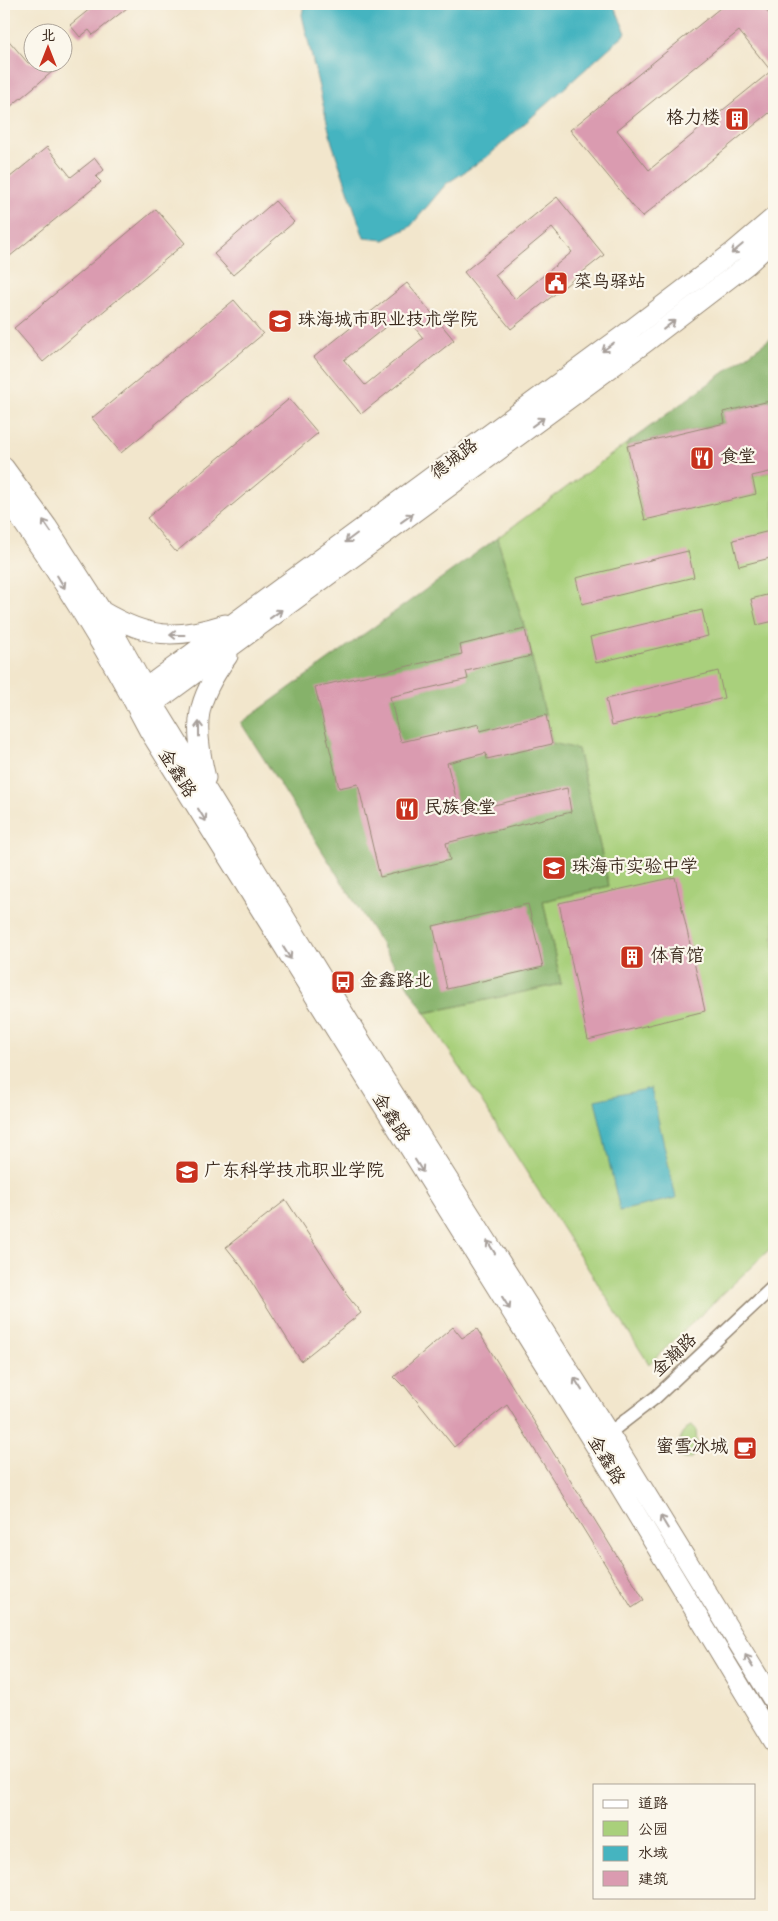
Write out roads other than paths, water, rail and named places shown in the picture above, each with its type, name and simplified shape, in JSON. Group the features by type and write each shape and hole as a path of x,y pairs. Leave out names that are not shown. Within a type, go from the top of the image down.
{"street":[{"name":"德城路","path":"143,701 241,619 633,328 734,251 774,217"},
{"name":"德城路","path":"143,701 237,643 645,343 747,265 774,240"},
{"name":"金鑫路","path":"4,467 47,526 102,611 143,701 353,1059 774,1702"},
{"name":"金鑫路","path":"4,496 143,701 210,794 602,1438 774,1742"},
{"path":"102,611 120,621 161,634 185,635 241,619"},
{"path":"210,794 200,753 199,714 204,696 214,676 237,643"},
{"name":"金瀚路","path":"602,1438 656,1397 774,1286"}],"water":[{"path":"304,4 613,4 626,33 487,157 446,184 410,227 384,240 364,238 332,143 302,15"},
{"path":"651,1088 676,1198 620,1211 595,1100"}],"place":[{"name":"格力楼","path":"737,119"},
{"name":"菜鸟驿站","path":"556,283"},
{"name":"珠海城市职业技术学院","path":"280,321"},
{"name":"食堂","path":"702,458"},
{"name":"民族食堂","path":"407,809"},
{"name":"珠海市实验中学","path":"554,868"},
{"name":"体育馆","path":"632,957"},
{"name":"金鑫路北","path":"343,982"},
{"name":"广东科学技术职业学院","path":"187,1172"},
{"name":"蜜雪冰城","path":"745,1448"}]}
